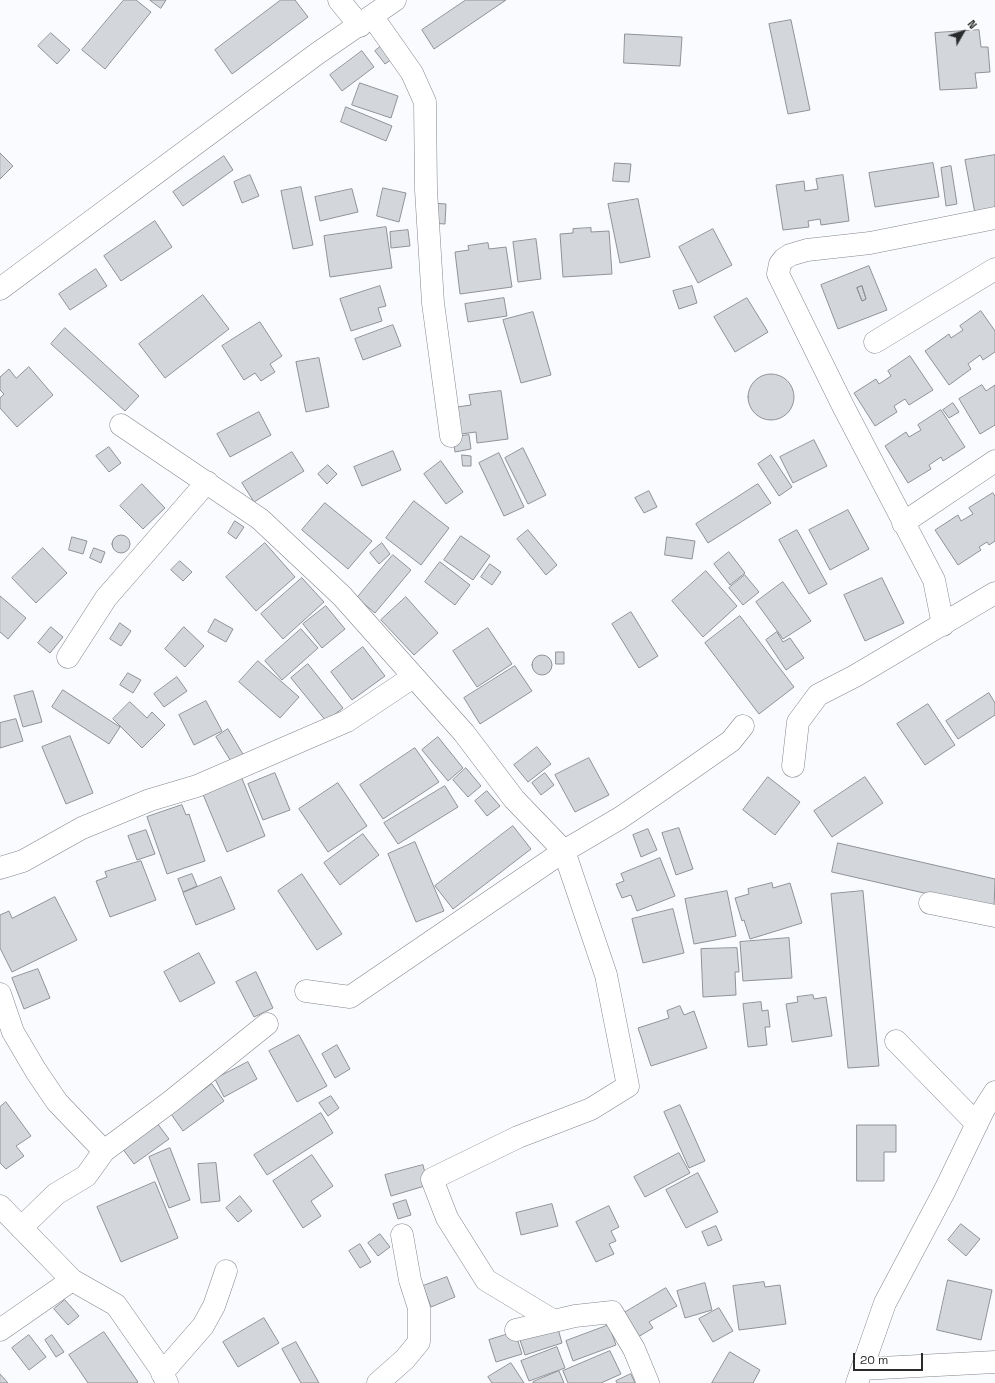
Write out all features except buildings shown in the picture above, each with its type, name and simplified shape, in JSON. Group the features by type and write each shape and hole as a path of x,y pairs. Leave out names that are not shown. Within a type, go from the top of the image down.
{"street":[{"path":"339,0 366,21 412,73 424,102 426,190 433,303 451,436"},
{"path":"0,289 318,54 396,0"},
{"path":"943,625 934,580 843,406 778,274 780,264 790,255 807,250 870,243 995,218"},
{"path":"874,342 995,269"},
{"path":"122,425 260,519 342,596 464,733 514,799 564,852 606,975 628,1086 591,1109 518,1137 432,1179 447,1218 486,1280 554,1321"},
{"path":"903,523 995,461"},
{"path":"68,657 106,598 207,482"},
{"path":"793,766 798,722 818,695 943,625 995,593"},
{"path":"0,868 23,861 82,828 143,802 197,786 347,721 413,677"},
{"path":"306,991 350,997 564,852 620,818 731,741 743,726"},
{"path":"930,903 995,916"},
{"path":"0,994 13,1032 36,1071 57,1102 104,1151"},
{"path":"21,1228 56,1194 86,1176 104,1151 170,1102 267,1024"},
{"path":"896,1041 977,1124"},
{"path":"995,1092 885,1303 859,1376 995,1362"},
{"path":"0,1206 72,1280 116,1305 165,1378 203,1326 214,1306 226,1271"},
{"path":"378,1383 405,1359 419,1342 419,1308 410,1280 402,1235"},
{"path":"0,1330 72,1280"},
{"path":"516,1330 574,1316 612,1312 634,1349 648,1383"}]}
